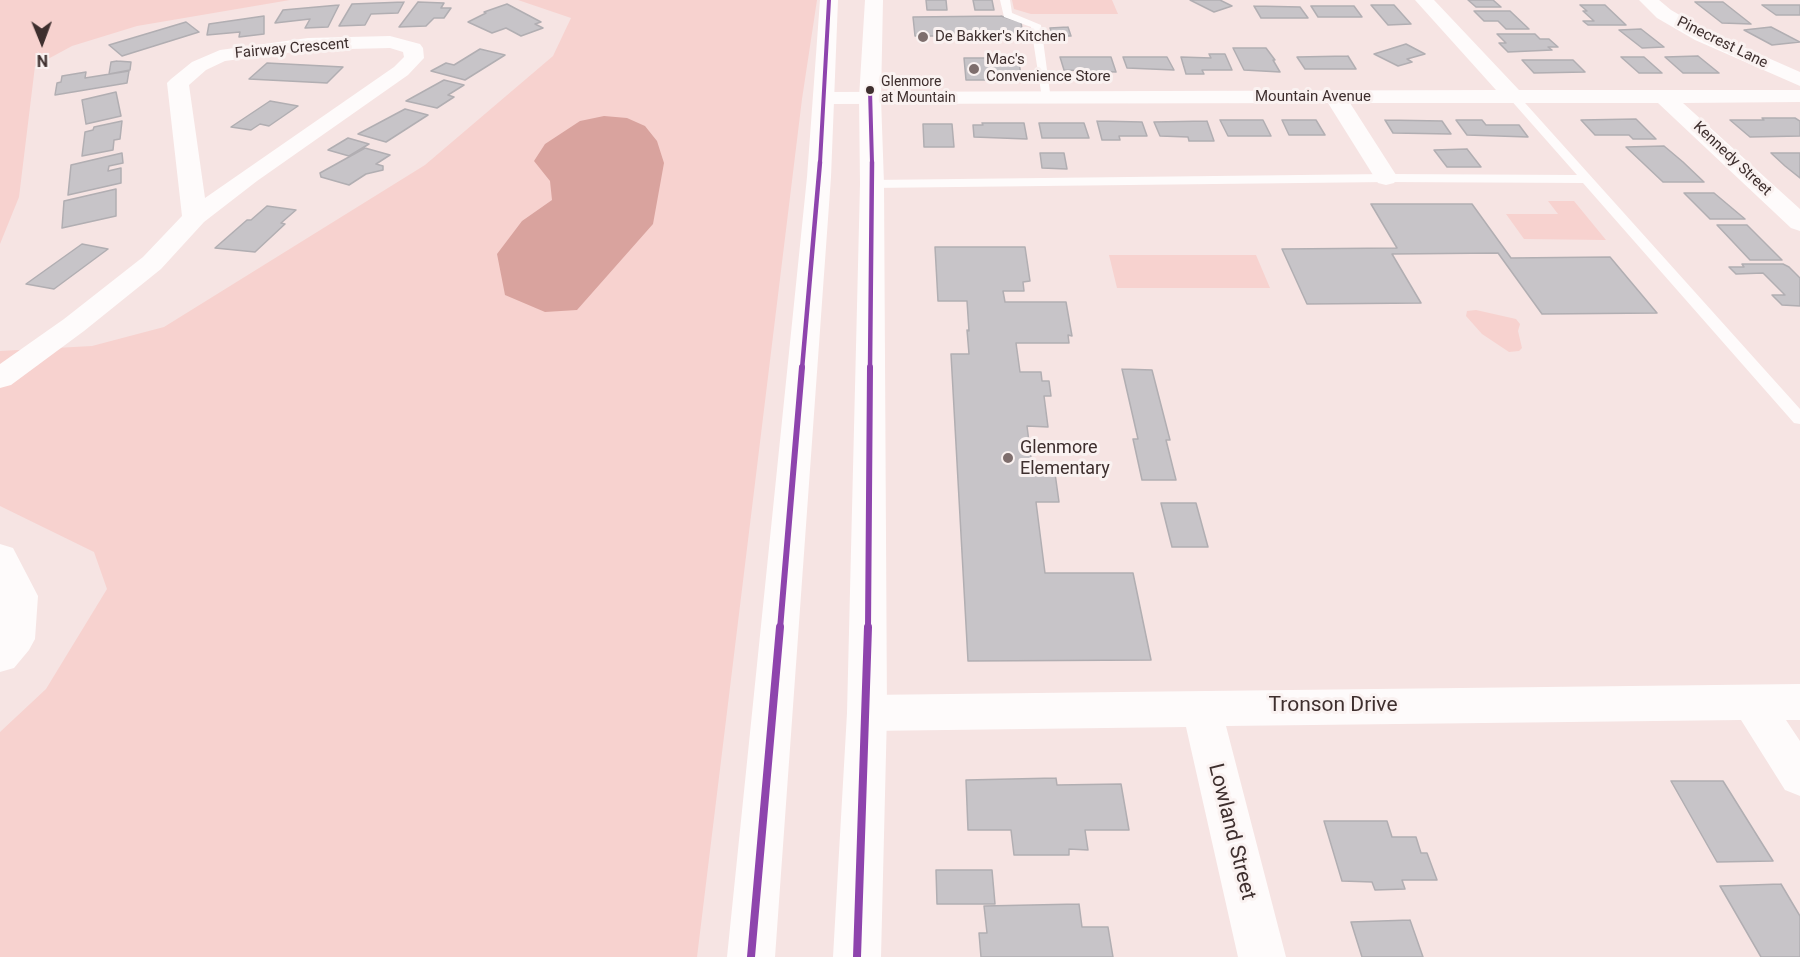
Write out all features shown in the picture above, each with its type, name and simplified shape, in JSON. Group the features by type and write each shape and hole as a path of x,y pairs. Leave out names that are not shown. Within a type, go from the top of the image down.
{"street":[{"path":"831,0 857,83 870,98"},
{"path":"752,957 825,98 831,0"},
{"path":"856,957 867,713 872,184 870,98 874,0"},
{"path":"1424,0 1513,96"},
{"name":"Pinecrest Lane","path":"1648,0 1664,14 1702,36 1800,80"},
{"name":"Fairway Crescent","path":"0,378 74,325 152,262 195,217 249,176 401,71 414,58 413,48 390,42 308,44 220,56 199,66 178,83 195,217"},
{"name":"Kennedy Street","path":"1663,96 1800,222"},
{"name":"Mountain Avenue","path":"825,98 1800,96"},
{"path":"1335,97 1386,178"},
{"path":"0,558 20,596 8,648"},
{"path":"1751,702 1800,776"},
{"name":"Tronson Drive","path":"867,713 1201,707 1800,702"},
{"name":"Lowland Street","path":"1201,707 1262,957"}],"lane":[{"path":"1005,0 1007,15 1036,25 1047,98"},
{"path":"1513,96 1800,419"},
{"path":"872,184 1386,178 1587,179"}],"shaded area":[{"path":"0,0 290,0 137,26 72,46 35,66 19,197 0,244"},
{"path":"518,0 817,0 802,99 697,957 0,957 0,732 46,689 107,589 94,552 0,506 0,351 92,346 164,327 425,165 553,56 571,18"},
{"path":"1012,0 1112,0 1118,14 1031,14 1014,9"},
{"path":"604,116 627,118 645,126 657,141 664,163 653,224 577,310 545,312 505,295 497,254 522,221 552,200 550,181 534,161 545,144 580,121"},
{"path":"1548,201 1574,201 1606,240 1524,239 1506,214 1558,214"},
{"path":"1109,255 1256,255 1270,288 1117,288"},
{"path":"1476,310 1516,319 1520,324 1518,331 1522,348 1519,351 1509,352 1482,334 1466,316 1467,311"}],"building":[{"path":"926,0 946,0 947,10 927,10"},
{"path":"973,0 992,0 994,10 975,10"},
{"path":"1190,0 1220,0 1232,6 1214,12"},
{"path":"1468,0 1493,0 1501,7 1476,7"},
{"path":"404,2 398,13 371,14 365,25 339,26 352,4"},
{"path":"418,2 444,3 441,8 451,8 444,18 434,18 426,26 399,27"},
{"path":"1695,2 1723,2 1751,24 1722,23"},
{"path":"507,4 541,22 535,24 543,28 521,36 506,28 492,33 468,22 486,13 484,12"},
{"path":"339,5 328,27 305,28 310,19 275,23 283,10"},
{"path":"1371,5 1394,5 1411,24 1388,25"},
{"path":"1580,5 1605,5 1626,25 1588,25 1583,21 1594,21"},
{"path":"1762,5 1800,5 1800,15 1776,15"},
{"path":"1254,6 1300,7 1308,18 1261,18"},
{"path":"1311,6 1354,6 1362,17 1318,17"},
{"path":"1474,11 1510,11 1529,29 1506,29 1498,21 1484,21"},
{"path":"264,16 264,34 239,37 240,32 207,35 209,24"},
{"path":"1001,16 1021,22 1023,36 915,36 913,17"},
{"path":"186,22 199,32 122,56 109,45"},
{"path":"1068,27 1071,36 1053,36 1050,28"},
{"path":"1771,27 1800,42 1772,45 1744,30"},
{"path":"1641,29 1664,47 1642,48 1619,30"},
{"path":"1497,34 1535,34 1540,39 1549,39 1558,47 1548,47 1552,50 1508,52 1499,43 1506,43"},
{"path":"1406,44 1425,54 1407,59 1412,62 1398,66 1374,54"},
{"path":"1233,48 1266,48 1280,72 1244,70"},
{"path":"480,49 505,55 465,80 431,71 446,63 454,65"},
{"path":"1209,54 1225,54 1232,70 1202,70 1204,74 1186,74 1181,57 1211,58"},
{"path":"1348,56 1356,69 1305,69 1297,57"},
{"path":"1698,56 1719,73 1683,73 1665,57"},
{"path":"1060,57 1111,57 1116,72 1064,70"},
{"path":"1123,57 1167,57 1174,70 1127,68"},
{"path":"1621,57 1644,57 1662,73 1639,73"},
{"path":"964,58 1018,58 1022,80 966,80"},
{"path":"1522,60 1573,60 1585,72 1534,73"},
{"path":"111,62 131,62 130,70 109,74"},
{"path":"267,63 343,67 327,83 249,79"},
{"path":"129,71 127,83 55,95 57,83 61,82 62,76 86,72 85,78"},
{"path":"444,80 464,85 448,95 454,97 437,108 406,101"},
{"path":"116,92 121,116 86,124 82,100"},
{"path":"270,101 298,106 269,126 260,124 251,130 231,127"},
{"path":"405,109 428,115 386,142 358,134"},
{"path":"1762,118 1795,118 1800,121 1800,136 1750,137 1730,120 1764,120"},
{"path":"1636,119 1656,139 1633,139 1629,135 1595,135 1581,120"},
{"path":"1220,120 1263,120 1271,136 1228,136"},
{"path":"1282,120 1316,120 1325,135 1289,135"},
{"path":"1385,120 1442,121 1451,134 1393,133"},
{"path":"1456,120 1482,120 1486,125 1519,125 1528,137 1467,135"},
{"path":"122,121 120,139 114,140 113,150 82,156 85,132 93,130 94,127"},
{"path":"1097,121 1142,122 1147,136 1119,136 1120,140 1102,140"},
{"path":"1207,121 1214,141 1189,141 1188,137 1160,136 1154,122"},
{"path":"982,123 1024,123 1027,139 974,137 973,125 983,125"},
{"path":"1039,123 1084,123 1089,138 1042,138"},
{"path":"923,124 952,124 954,147 924,147"},
{"path":"348,138 369,144 349,156 328,150"},
{"path":"1664,146 1704,182 1663,182 1626,147"},
{"path":"365,148 390,155 376,164 383,166 383,170 366,174 349,185 321,177 320,173"},
{"path":"1467,149 1481,167 1447,167 1434,150"},
{"path":"122,153 123,163 109,166 108,171 121,168 121,183 68,195 71,165"},
{"path":"1040,153 1064,153 1067,169 1042,168"},
{"path":"1771,153 1800,153 1800,178 1785,166"},
{"path":"116,189 116,216 62,228 64,201"},
{"path":"1684,193 1714,193 1745,219 1710,219"},
{"path":"1371,204 1472,204 1511,258 1610,257 1657,313 1542,314 1498,253 1392,254 1421,303 1307,304 1282,249 1397,248"},
{"path":"267,206 296,210 281,223 285,224 255,252 215,248 247,220 251,220"},
{"path":"1717,225 1747,225 1782,260 1750,260"},
{"path":"82,244 108,249 54,289 26,284"},
{"path":"935,247 1025,247 1030,281 1023,282 1024,291 1003,291 1005,302 1066,302 1072,336 1068,335 1069,343 1016,343 1020,372 1041,372 1042,381 1049,381 1051,396 1044,396 1048,427 1027,426 1032,466 1054,466 1059,502 1036,502 1045,573 1133,573 1151,660 968,661 951,354 969,354 967,301 938,301"},
{"path":"1742,264 1783,264 1789,267 1800,278 1800,306 1782,305 1772,295 1785,295 1763,273 1736,274 1729,267 1744,267"},
{"path":"1122,369 1152,370 1170,440 1166,440 1176,480 1142,480 1133,439 1138,439"},
{"path":"1161,503 1196,503 1208,547 1172,547"},
{"path":"1056,778 1057,785 1121,784 1129,830 1085,830 1088,850 1069,849 1069,855 1014,855 1011,830 968,830 966,780"},
{"path":"1671,781 1723,781 1773,861 1717,862"},
{"path":"1324,821 1387,821 1392,837 1416,837 1421,853 1427,853 1437,880 1402,880 1405,889 1375,890 1372,882 1342,881"},
{"path":"936,870 992,870 995,904 937,904"},
{"path":"1781,884 1800,916 1800,957 1761,957 1720,886"},
{"path":"1079,904 1082,927 1108,927 1113,957 981,957 979,933 987,933 984,906"},
{"path":"1410,920 1423,957 1362,957 1351,922"}],"transit line":[{"path":"751,957 819,177 829,0"},
{"path":"857,957 867,713 872,184 870,90"}],"place":[{"name":"De Bakker's Kitchen","path":"923,37"},
{"name":"Mac's Convenience Store","path":"974,69"},
{"name":"Glenmore at Mountain","path":"870,90"},
{"name":"Glenmore Elementary","path":"1008,458"}]}
